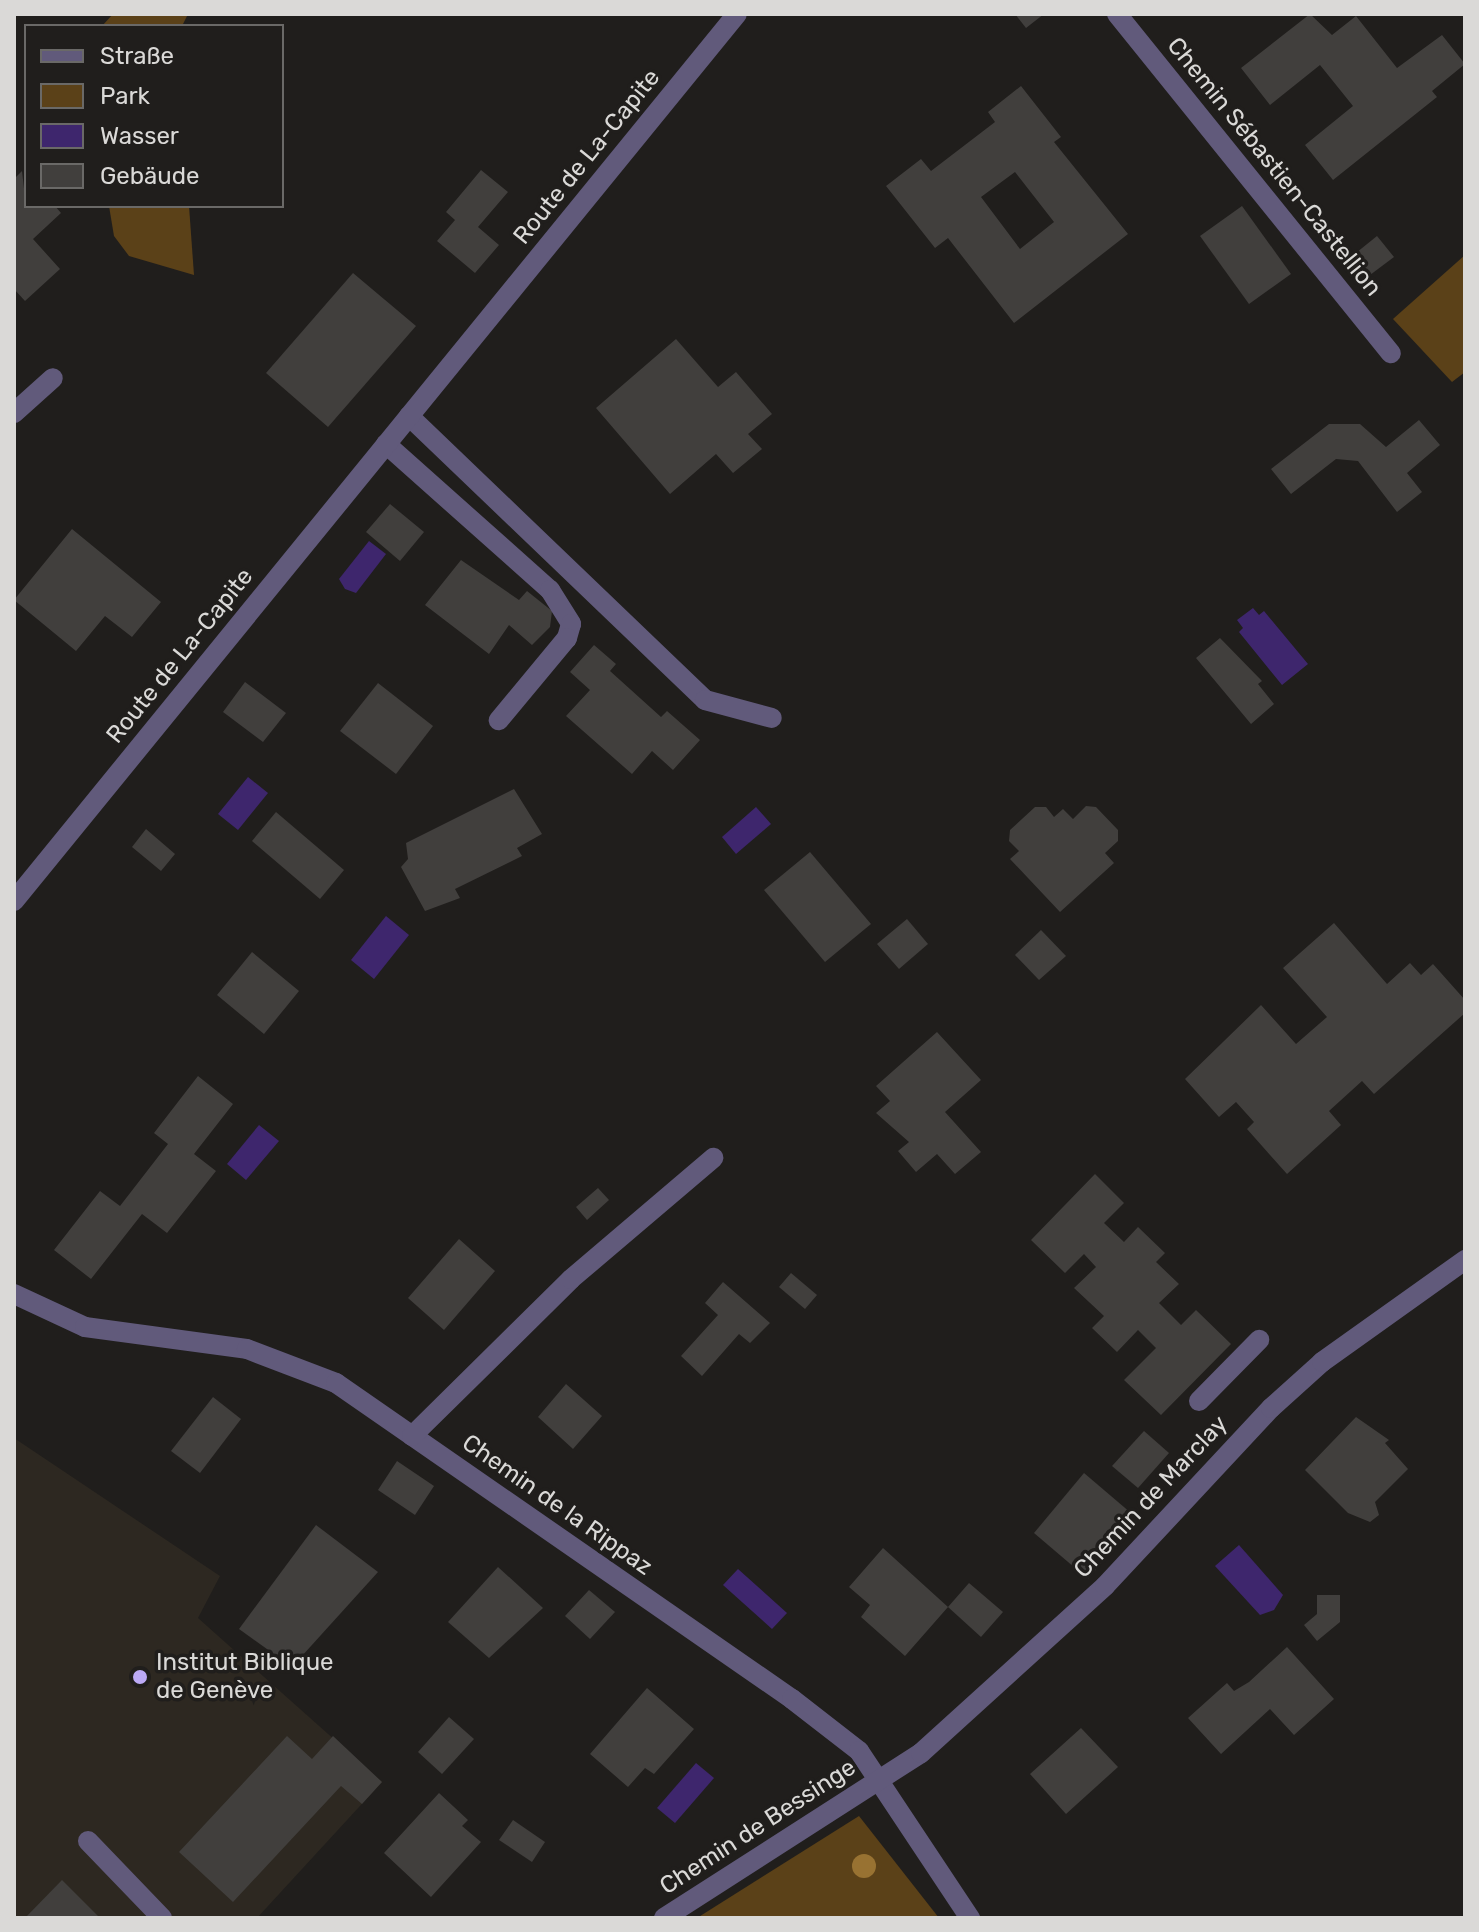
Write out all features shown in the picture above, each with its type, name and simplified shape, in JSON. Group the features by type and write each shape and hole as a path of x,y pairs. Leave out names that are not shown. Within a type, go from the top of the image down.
{"street":[{"name":"Route de La-Capite","path":"14,901 737,14"},
{"name":"Chemin Sébastien-Castellion","path":"1117,14 1391,353"},
{"path":"14,413 53,378"},
{"path":"409,416 705,700 772,718"},
{"path":"386,444 564,607 571,624 567,638 499,720"},
{"path":"412,1436 571,1279 713,1158"},
{"name":"Chemin de Marclay","path":"881,1779 921,1753 1105,1586 1271,1408 1322,1362 1465,1260"},
{"name":"Chemin de la Rippaz","path":"14,1294 85,1327 247,1349 296,1364 336,1383 792,1699 859,1751 881,1779 970,1918"},
{"path":"1199,1401 1259,1340"},
{"name":"Chemin de Bessinge","path":"664,1918 881,1779"},
{"path":"88,1841 162,1918"}],"shaded area":[{"name":"Institut Biblique de Genève","path":"14,1438 220,1576 198,1618 382,1782 257,1918 14,1918"}],"green space":[{"path":"113,14 188,14 183,24 104,24"},
{"path":"109,208 189,208 194,275 129,256 114,236"},
{"path":"1465,255 1465,372 1452,382 1393,319"},
{"path":"859,1816 939,1918 697,1918"}],"water":[{"path":"369,541 386,554 356,593 345,589 339,579"},
{"path":"1253,608 1259,615 1264,611 1308,664 1282,685 1239,632 1243,628 1237,620"},
{"path":"248,777 268,793 238,830 218,814"},
{"path":"756,807 771,824 736,854 722,837"},
{"path":"386,916 409,935 374,979 351,960"},
{"path":"259,1125 279,1141 246,1180 227,1164"},
{"path":"1239,1545 1283,1595 1274,1610 1260,1615 1215,1566"},
{"path":"738,1569 787,1613 772,1629 723,1585"},
{"path":"696,1763 714,1778 675,1823 657,1808"}],"building":[{"path":"1015,14 1044,14 1026,28"},
{"path":"1310,14 1332,35 1356,16 1397,68 1442,35 1465,64 1432,91 1437,97 1333,180 1305,145 1353,106 1320,65 1270,105 1241,68"},
{"path":"1021,86 1061,137 1054,142 1128,234 1014,323 948,238 935,248 886,186 921,159 931,171 995,122 988,112","holes":["1015,172 1054,222 1020,249 981,197"]},
{"path":"481,170 508,192 478,227 499,245 475,273 437,241 455,220 446,212"},
{"path":"22,171 24,208 57,208 61,213 33,239 60,269 25,301 14,289 14,179"},
{"path":"1242,206 1291,274 1249,304 1200,236"},
{"path":"1377,236 1394,257 1362,281 1346,261"},
{"path":"353,273 416,326 328,427 266,373"},
{"path":"676,339 718,387 736,372 772,414 748,434 762,449 733,473 716,454 670,494 596,408"},
{"path":"1419,420 1440,445 1407,473 1422,492 1397,512 1358,461 1336,459 1291,494 1271,469 1329,424 1360,424 1386,447"},
{"path":"390,504 424,532 400,561 366,532"},
{"path":"72,529 161,602 132,637 105,616 76,651 14,600"},
{"path":"461,560 519,600 527,591 552,611 550,627 532,645 509,625 489,654 425,605"},
{"path":"1220,638 1262,681 1258,684 1274,704 1251,724 1196,658"},
{"path":"594,645 616,664 610,671 661,717 667,711 700,740 673,770 652,751 632,774 566,716 590,690 570,672"},
{"path":"245,682 286,713 263,742 223,712"},
{"path":"378,683 433,726 396,774 340,731"},
{"path":"514,789 542,834 517,848 522,856 455,889 460,898 425,911 401,867 408,859 406,843"},
{"path":"1086,806 1096,807 1118,830 1118,841 1105,853 1114,863 1060,912 1010,859 1019,851 1009,841 1010,830 1035,807 1046,807 1054,817 1063,809 1073,819"},
{"path":"276,812 344,870 320,899 252,841"},
{"path":"146,829 175,854 161,871 132,847"},
{"path":"810,852 871,924 825,962 764,890"},
{"path":"907,919 928,944 899,969 877,944"},
{"path":"1334,923 1387,984 1410,963 1421,975 1433,964 1465,1000 1465,1013 1374,1094 1362,1081 1329,1111 1341,1125 1287,1174 1247,1129 1254,1122 1236,1102 1219,1117 1185,1079 1261,1005 1296,1044 1327,1017 1283,968"},
{"path":"1041,930 1066,956 1039,980 1015,955"},
{"path":"252,952 299,991 264,1034 217,995"},
{"path":"937,1032 981,1080 945,1112 981,1152 955,1174 937,1154 916,1172 898,1151 909,1142 876,1113 890,1101 876,1086"},
{"path":"198,1076 233,1104 194,1154 216,1171 167,1233 142,1214 91,1279 54,1250 100,1191 120,1206 168,1144 154,1133"},
{"path":"1095,1174 1124,1203 1104,1223 1124,1242 1138,1227 1165,1253 1156,1262 1179,1284 1159,1303 1181,1325 1196,1310 1231,1344 1161,1415 1124,1380 1156,1348 1138,1330 1117,1352 1092,1328 1104,1316 1074,1288 1096,1267 1084,1254 1065,1273 1031,1240"},
{"path":"598,1188 609,1200 587,1220 576,1207"},
{"path":"459,1239 495,1271 444,1330 408,1298"},
{"path":"791,1273 817,1295 805,1309 779,1287"},
{"path":"723,1282 770,1323 750,1343 739,1334 702,1376 681,1356 718,1315 705,1303"},
{"path":"566,1384 602,1416 573,1449 538,1417"},
{"path":"213,1397 241,1419 200,1473 171,1451"},
{"path":"1356,1417 1389,1440 1385,1443 1408,1469 1375,1502 1379,1515 1370,1522 1348,1513 1305,1470"},
{"path":"1144,1431 1169,1453 1138,1488 1112,1466"},
{"path":"397,1461 434,1486 415,1515 378,1490"},
{"path":"1084,1473 1138,1519 1088,1579 1034,1533"},
{"path":"316,1525 378,1572 292,1667 239,1629"},
{"path":"883,1548 948,1607 905,1656 861,1617 870,1605 849,1587"},
{"path":"498,1567 543,1608 489,1658 448,1622"},
{"path":"969,1583 1003,1612 981,1637 948,1607"},
{"path":"589,1590 615,1612 590,1639 565,1616"},
{"path":"1317,1595 1340,1595 1340,1622 1317,1641 1304,1625 1317,1614"},
{"path":"1287,1647 1334,1699 1294,1735 1270,1709 1221,1754 1188,1718 1227,1683 1234,1691 1249,1682"},
{"path":"647,1688 694,1729 654,1774 645,1768 628,1787 590,1754"},
{"path":"449,1717 474,1739 442,1774 418,1752"},
{"path":"1081,1728 1118,1767 1066,1814 1030,1774"},
{"path":"287,1736 312,1759 333,1736 382,1782 362,1804 341,1786 233,1902 179,1852"},
{"path":"439,1793 468,1820 462,1826 481,1842 431,1897 384,1853"},
{"path":"513,1820 545,1842 532,1862 499,1840"},
{"path":"62,1880 100,1918 25,1918"}],"place":[{"name":"Institut Biblique de Genève","path":"140,1677"}]}
